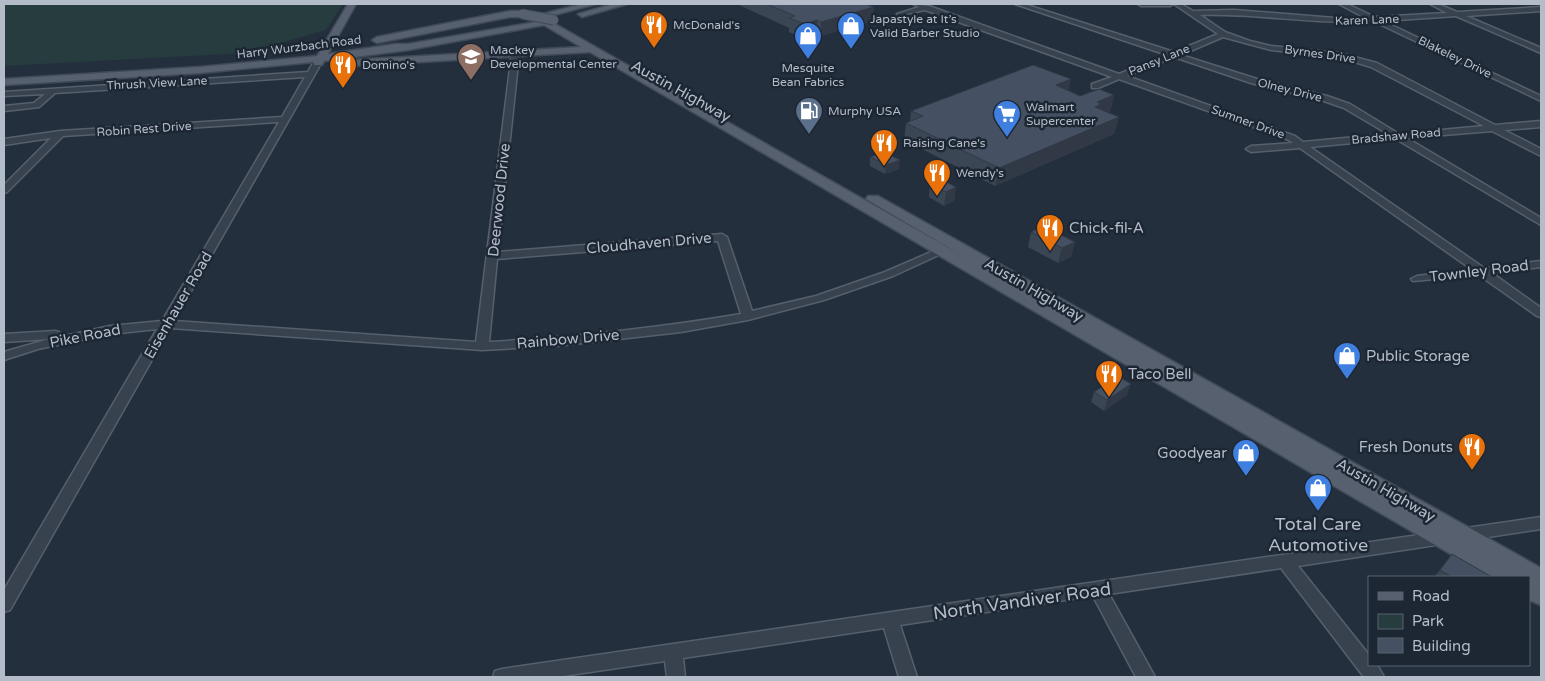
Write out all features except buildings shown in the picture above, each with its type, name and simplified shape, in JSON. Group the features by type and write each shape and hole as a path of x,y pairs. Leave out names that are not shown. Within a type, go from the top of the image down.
{"main road":[{"name":"Eisenhauer Road","path":"320,59 352,4"},
{"path":"543,16 545,9 556,4"},
{"name":"Harry Wurzbach Road","path":"4,76 247,59 320,59 574,4"},
{"name":"Harry Wurzbach Road","path":"4,82 320,59 384,49 592,4"},
{"path":"320,59 344,45 403,36 510,14 574,16 623,4"},
{"path":"510,14 515,5"},
{"name":"Austin Highway","path":"515,5 543,16 949,248 1541,578"},
{"path":"384,49 408,47 516,26 543,16 574,16"},
{"path":"320,59 515,54 597,48"},
{"name":"Austin Highway","path":"949,248 1506,576"},
{"path":"1530,590 1541,596"}],"street":[{"name":"Sumner Drive","path":"916,4 1280,133 1302,145 1541,313"},
{"path":"899,15 939,4"},
{"name":"Olney Drive","path":"1018,4 1254,81 1340,103 1360,112 1541,222"},
{"path":"1141,4 1170,4"},
{"name":"Byrnes Drive","path":"1177,4 1193,12 1222,34 1259,46 1339,55 1368,63 1541,153"},
{"name":"Blakeley Drive","path":"1342,4 1541,99"},
{"path":"1433,4 1541,50"},
{"path":"1526,4 1540,9"},
{"name":"Karen Lane","path":"1193,12 1234,12 1323,21 1378,20 1540,9"},
{"name":"Pansy Lane","path":"1096,86 1217,38 1222,34"},
{"name":"Deerwood Drive","path":"482,346 515,54"},
{"name":"Thrush View Lane","path":"4,94 53,91 320,59"},
{"name":"Eisenhauer Road","path":"4,605 320,59"},
{"path":"4,108 36,105 53,91"},
{"name":"Robin Rest Drive","path":"4,142 60,134 285,119"},
{"name":"Bradshaw Road","path":"1251,149 1541,124"},
{"path":"4,190 60,134"},
{"name":"Cloudhaven Drive","path":"493,256 722,237 748,316"},
{"name":"Rainbow Drive","path":"167,324 482,346 556,342 681,328 748,316 848,289 949,248"},
{"name":"Townley Road","path":"1416,279 1541,264"},
{"name":"Pike Road","path":"4,356 41,344 110,330 167,324"},
{"path":"4,338 110,330"},
{"name":"North Vandiver Road","path":"502,677 1541,523"},
{"path":"1286,562 1375,677"},
{"path":"1098,590 1146,677"},
{"path":"890,620 908,677"},
{"path":"673,652 676,677"}],"green space":[{"path":"4,4 343,4 326,30 244,53 4,66"}],"place":[{"name":"McDonald's","path":"654,49"},
{"name":"Japastyle at It’s Valid Barber Studio","path":"851,50"},
{"name":"Mesquite Bean Fabrics","path":"808,60"},
{"name":"Mackey Developmental Center","path":"471,81"},
{"name":"Domino's","path":"343,89"},
{"name":"Murphy USA","path":"809,135"},
{"name":"Walmart Supercenter","path":"1007,138"},
{"name":"Raising Cane's","path":"884,167"},
{"name":"Wendy's","path":"937,197"},
{"name":"Chick-fil-A","path":"1050,252"},
{"name":"Public Storage","path":"1347,380"},
{"name":"Taco Bell","path":"1109,398"},
{"name":"Fresh Donuts","path":"1472,471"},
{"name":"Goodyear","path":"1246,477"},
{"name":"Total Care Automotive","path":"1318,512"}]}
